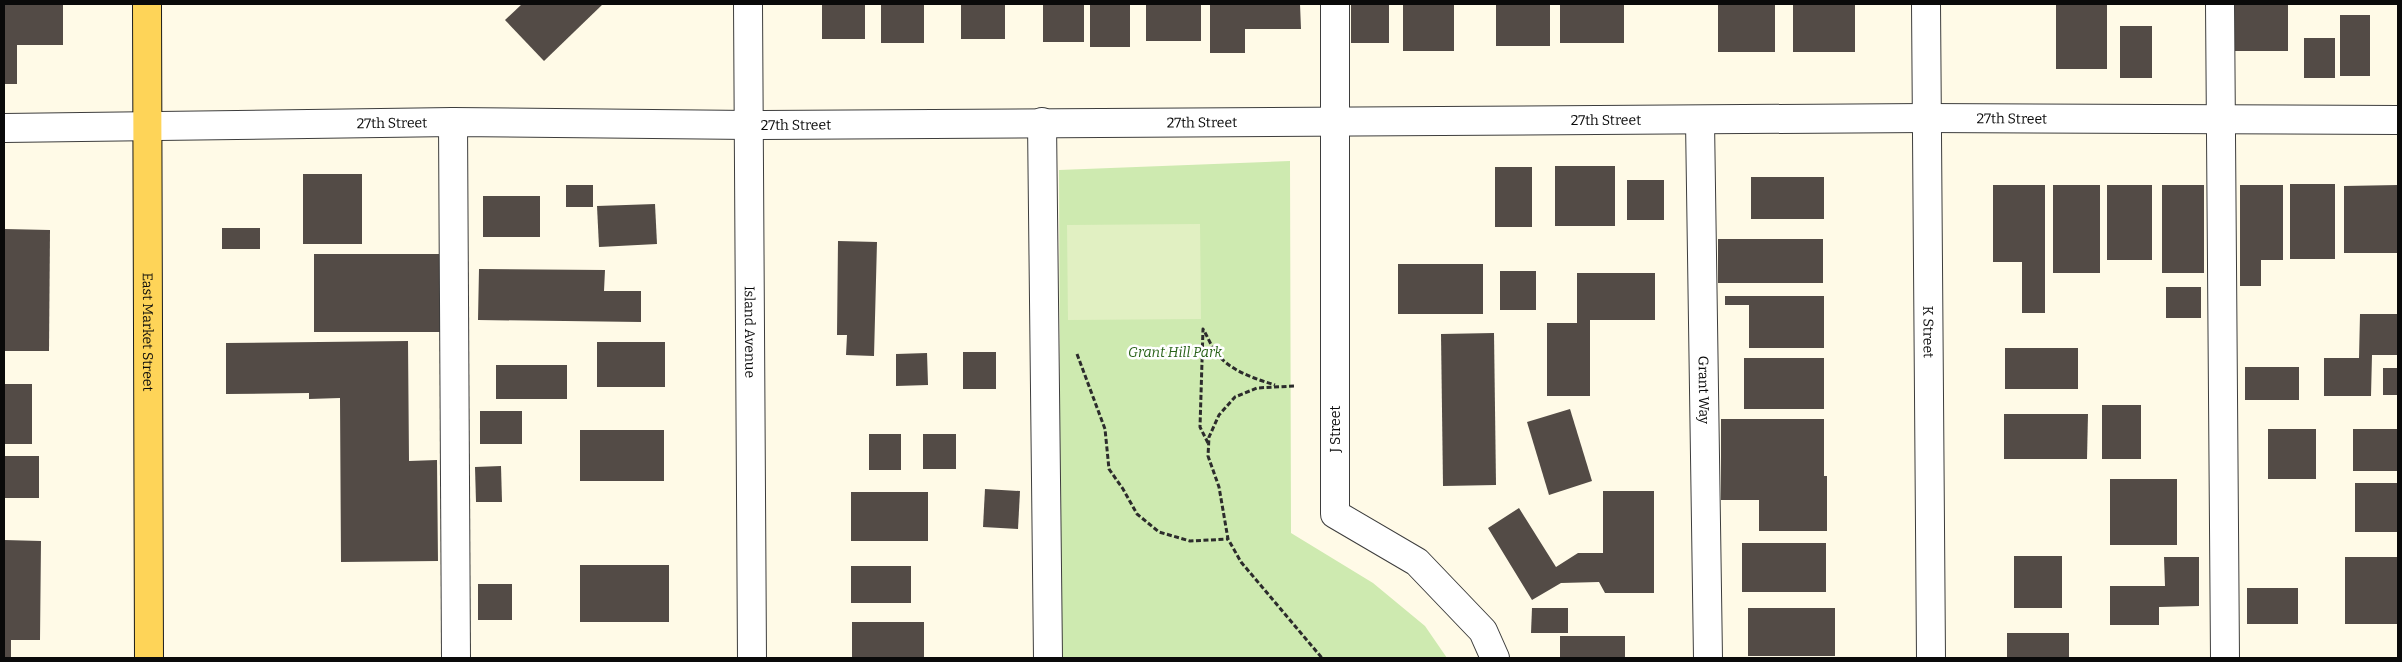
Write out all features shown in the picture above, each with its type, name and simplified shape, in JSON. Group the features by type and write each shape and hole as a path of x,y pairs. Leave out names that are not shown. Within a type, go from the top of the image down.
{"main road":[{"name":"East Market Street","path":"147,4 149,658"}],"street":[{"name":"Island Avenue","path":"748,4 752,658"},
{"path":"1334,123 1335,4"},
{"name":"K Street","path":"1926,4 1931,658"},
{"path":"2220,4 2219,120 2226,658"},
{"name":"27th Street","path":"4,128 453,122 749,125 1042,122 1700,121 1926,118 2398,120"},
{"name":"Grant Way","path":"1700,121 1708,658"},
{"path":"453,122 456,658"},
{"path":"1042,122 1048,658"},
{"name":"J Street","path":"1334,123 1335,514 1417,562 1483,631 1495,658"}],"path":[{"path":"1209,444 1200,427 1203,329 1219,356 1224,360 1255,378 1278,386"},
{"path":"1074,347 1105,429 1109,469 1123,489 1136,514 1159,532 1190,541 1228,539"},
{"path":"1294,386 1257,388 1235,397 1219,415 1209,437 1208,456 1219,487 1228,539 1241,562 1322,658"}],"green space":[{"name":"Grant Hill Park","path":"1290,161 1291,533 1373,583 1425,626 1447,658 1061,658 1059,170"},
{"path":"1200,224 1201,319 1068,320 1067,225"}],"building":[{"path":"4,4 63,4 63,45 17,45 17,84 4,84"},
{"path":"522,4 603,4 544,61 505,20"},
{"path":"822,4 865,4 865,39 822,39"},
{"path":"881,4 924,4 924,43 881,43"},
{"path":"961,4 1005,4 1005,39 961,39"},
{"path":"1043,4 1084,4 1084,42 1043,42"},
{"path":"1090,4 1130,4 1130,47 1090,47"},
{"path":"1146,4 1201,4 1201,41 1146,41"},
{"path":"1210,4 1300,4 1301,29 1245,29 1245,53 1210,53"},
{"path":"1351,4 1389,4 1389,43 1351,43"},
{"path":"1403,4 1454,4 1454,51 1403,51"},
{"path":"1496,4 1550,4 1550,46 1496,46"},
{"path":"1560,4 1624,4 1624,43 1560,43"},
{"path":"1718,4 1775,4 1775,52 1718,52"},
{"path":"1793,4 1855,4 1855,52 1793,52"},
{"path":"2056,4 2107,4 2107,69 2056,69"},
{"path":"2229,4 2288,4 2288,51 2229,51"},
{"path":"2340,15 2370,15 2370,76 2340,76"},
{"path":"2120,26 2152,26 2152,78 2120,78"},
{"path":"2304,38 2335,38 2335,78 2304,78"},
{"path":"1555,166 1615,166 1615,226 1555,226"},
{"path":"1495,167 1532,167 1532,227 1495,227"},
{"path":"303,174 362,174 362,244 303,244"},
{"path":"1751,177 1824,177 1824,219 1751,219"},
{"path":"1627,180 1664,180 1664,220 1627,220"},
{"path":"2290,184 2335,184 2335,259 2290,259"},
{"path":"566,185 593,185 593,207 566,207"},
{"path":"1993,185 2045,185 2045,313 2022,313 2022,262 1993,262"},
{"path":"2053,185 2100,185 2100,273 2053,273"},
{"path":"2107,185 2152,185 2152,260 2107,260"},
{"path":"2162,185 2204,185 2204,273 2162,273"},
{"path":"2240,185 2283,185 2283,260 2261,260 2261,286 2240,286"},
{"path":"2398,185 2398,253 2344,253 2344,186"},
{"path":"483,196 540,196 540,237 483,237"},
{"path":"655,204 657,244 599,247 597,206"},
{"path":"222,228 260,228 260,249 222,249"},
{"path":"4,229 50,230 49,351 4,351"},
{"path":"1718,239 1823,239 1823,283 1718,283"},
{"path":"838,241 877,242 874,356 846,355 847,335 837,335"},
{"path":"314,254 441,254 441,332 314,332"},
{"path":"1398,264 1483,264 1483,314 1398,314"},
{"path":"479,269 605,270 604,291 641,291 641,322 478,320"},
{"path":"1500,271 1536,271 1536,310 1500,310"},
{"path":"1577,273 1655,273 1655,320 1590,320 1590,396 1547,396 1547,323 1577,323"},
{"path":"2166,287 2201,287 2201,318 2166,318"},
{"path":"1725,296 1824,296 1824,348 1749,348 1749,305 1725,305"},
{"path":"2360,314 2398,314 2398,355 2372,355 2371,396 2324,396 2324,358 2359,358"},
{"path":"1494,333 1496,485 1443,486 1441,334"},
{"path":"408,341 409,461 437,460 438,561 341,562 340,398 309,399 309,393 226,394 226,343"},
{"path":"597,342 665,342 665,387 597,387"},
{"path":"2005,348 2078,348 2078,389 2005,389"},
{"path":"963,352 996,352 996,389 963,389"},
{"path":"927,353 928,385 896,386 896,354"},
{"path":"1744,358 1824,358 1824,409 1744,409"},
{"path":"496,365 567,365 567,399 496,399"},
{"path":"2245,367 2299,367 2299,400 2245,400"},
{"path":"2383,368 2398,368 2398,395 2383,395"},
{"path":"4,384 32,384 32,444 4,444"},
{"path":"2102,405 2141,405 2141,459 2102,459"},
{"path":"1570,409 1592,481 1549,495 1527,422"},
{"path":"480,411 522,411 522,444 480,444"},
{"path":"2004,414 2088,414 2087,459 2004,459"},
{"path":"1721,419 1824,419 1824,476 1827,476 1827,531 1759,531 1759,500 1721,500"},
{"path":"2268,429 2316,429 2316,479 2268,479"},
{"path":"2353,429 2398,429 2398,471 2353,471"},
{"path":"580,430 664,430 664,481 580,481"},
{"path":"869,434 901,434 901,470 869,470"},
{"path":"923,434 956,434 956,469 923,469"},
{"path":"4,456 39,456 39,498 4,498"},
{"path":"501,466 502,502 476,502 475,467"},
{"path":"2110,479 2177,479 2177,545 2110,545"},
{"path":"2355,483 2398,483 2398,532 2355,532"},
{"path":"985,489 1020,491 1018,529 983,527"},
{"path":"1603,491 1654,491 1654,593 1605,593 1599,582 1561,583 1532,600 1488,528 1519,508 1556,567 1578,553 1603,553"},
{"path":"851,492 928,492 928,541 851,541"},
{"path":"4,540 41,541 40,640 11,640 11,658 4,658"},
{"path":"1742,543 1826,543 1826,592 1742,592"},
{"path":"2014,556 2062,556 2062,608 2014,608"},
{"path":"2164,557 2199,557 2199,606 2159,607 2159,625 2110,625 2110,586 2165,586"},
{"path":"2345,557 2398,557 2398,624 2345,624"},
{"path":"580,565 669,565 669,622 580,622"},
{"path":"851,566 911,566 911,603 851,603"},
{"path":"478,584 512,584 512,620 478,620"},
{"path":"2247,588 2298,588 2298,624 2247,624"},
{"path":"1532,608 1568,608 1568,633 1531,633"},
{"path":"1748,608 1835,608 1835,656 1748,656"},
{"path":"852,622 924,622 924,658 852,658"},
{"path":"2007,633 2069,633 2069,658 2007,658"},
{"path":"1560,636 1625,636 1625,658 1560,658"}]}
